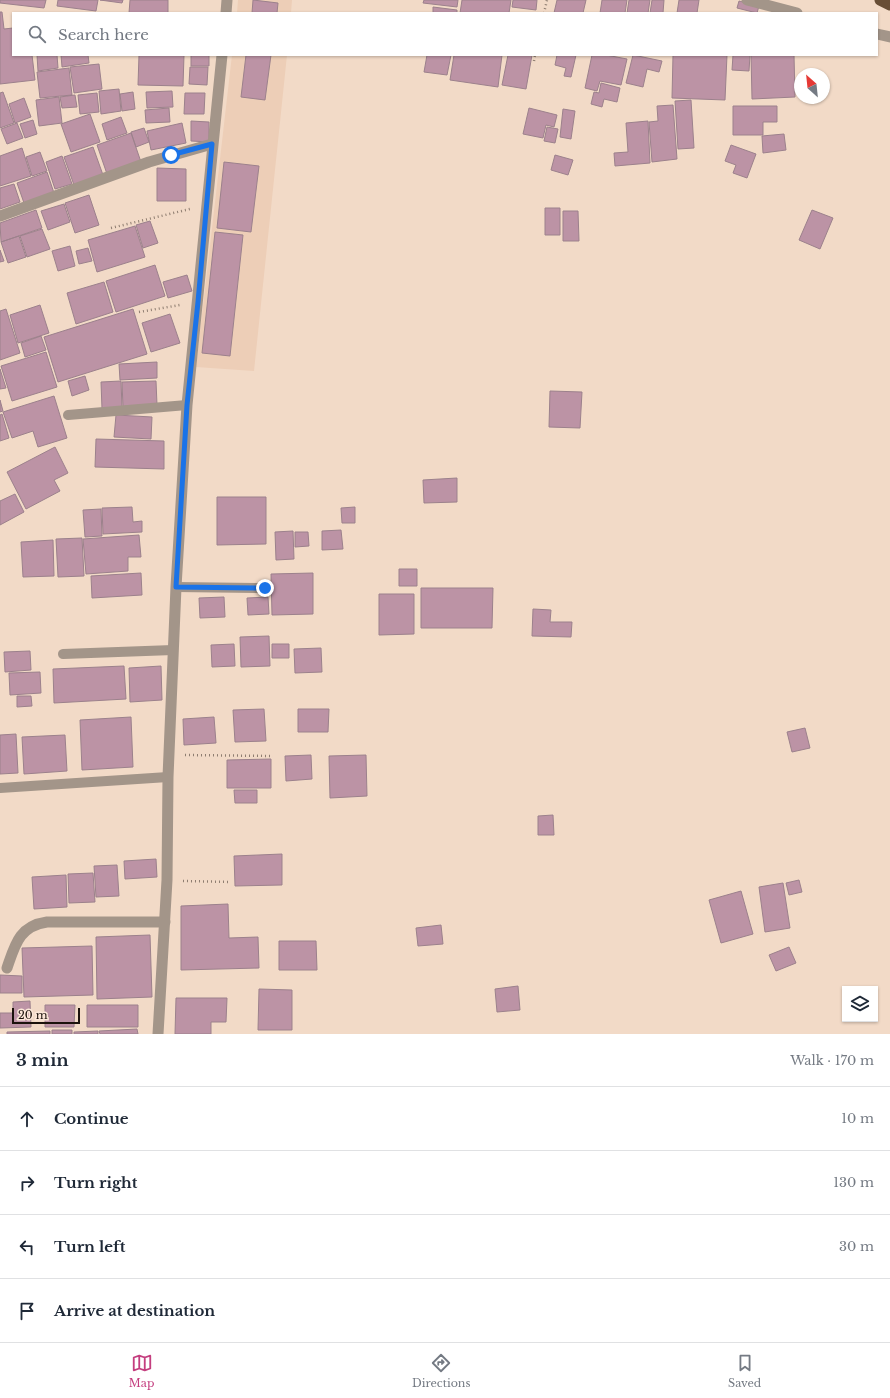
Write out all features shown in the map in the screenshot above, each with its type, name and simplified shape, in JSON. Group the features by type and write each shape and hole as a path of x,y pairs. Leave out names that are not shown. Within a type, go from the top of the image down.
{"highway":[{"path":"880,0 890,5"}],"street":[{"path":"226,12 227,0"},
{"path":"747,0 793,12"},
{"path":"878,34 890,37"},
{"path":"158,1034 167,880 168,777 173,650 187,405 222,56"},
{"path":"0,216 149,162 212,144"},
{"path":"7,968 15,944 23,932 37,924 47,922 164,922"}],"lane":[{"path":"68,415 187,405"},
{"path":"176,587 265,588"},
{"path":"63,654 173,650"},
{"path":"0,788 168,777"}],"path":[{"path":"544,12 547,0"},
{"path":"534,61 536,56"},
{"path":"111,228 206,205"},
{"path":"139,312 198,302"},
{"path":"169,755 273,756"},
{"path":"167,880 230,882"}],"shaded area":[{"path":"238,0 292,0 291,12 237,12"},
{"path":"232,56 287,56 254,371 196,367"}],"building":[{"path":"0,0 46,0 44,8 0,3"},
{"path":"58,0 98,0 96,11 57,6"},
{"path":"100,0 123,0 122,3"},
{"path":"130,0 168,0 168,12 129,12"},
{"path":"253,0 278,3 277,12 252,12"},
{"path":"424,0 458,0 457,7 423,3"},
{"path":"462,0 511,0 509,12 460,12"},
{"path":"513,0 537,0 536,10 512,7"},
{"path":"557,0 586,0 583,12 554,12"},
{"path":"602,0 627,0 625,12 600,12"},
{"path":"629,0 650,0 648,12 627,12"},
{"path":"652,0 664,0 663,12 650,12"},
{"path":"679,0 699,0 697,12 677,12"},
{"path":"739,1 759,6 757,12 737,8"},
{"path":"433,7 457,10 457,12 433,12"},
{"path":"0,12 2,12 4,29 12,28 12,56 32,56 35,80 0,84"},
{"path":"37,56 57,56 58,68 38,71"},
{"path":"61,56 88,56 89,63 62,67"},
{"path":"139,56 184,56 183,86 138,85"},
{"path":"191,56 209,56 209,66 191,66"},
{"path":"246,56 271,56 265,100 241,97"},
{"path":"427,56 451,56 447,75 424,72"},
{"path":"454,56 502,56 498,87 450,80"},
{"path":"508,56 532,56 526,89 502,85"},
{"path":"557,56 576,56 571,77 564,76 566,68 555,65"},
{"path":"592,56 611,56 627,59 621,85 600,81 597,91 585,88"},
{"path":"633,56 662,61 659,72 647,69 643,87 626,83"},
{"path":"673,56 727,56 725,100 672,98"},
{"path":"733,56 750,56 749,71 732,70"},
{"path":"751,56 794,56 794,97 752,99"},
{"path":"99,64 102,89 74,93 70,67"},
{"path":"190,67 208,67 207,85 189,84"},
{"path":"69,68 72,95 40,98 37,72"},
{"path":"601,83 620,88 617,102 604,99 602,107 591,104 594,92 599,93"},
{"path":"119,89 121,111 101,114 99,91"},
{"path":"172,91 173,107 147,108 146,92"},
{"path":"3,92 14,123 0,128 0,93"},
{"path":"133,92 135,109 122,111 120,94"},
{"path":"97,93 99,112 80,114 78,95"},
{"path":"185,93 205,93 204,114 184,114"},
{"path":"75,95 77,107 62,108 60,97"},
{"path":"59,97 62,123 39,126 36,100"},
{"path":"24,98 31,117 15,123 9,104"},
{"path":"691,100 694,148 678,149 675,101"},
{"path":"673,105 677,159 652,162 649,122 658,121 657,106"},
{"path":"733,106 777,106 777,122 763,122 763,135 733,135"},
{"path":"169,108 170,122 146,123 145,110"},
{"path":"529,108 557,115 554,127 546,125 543,138 523,134"},
{"path":"563,109 575,111 571,139 560,137"},
{"path":"90,114 100,142 71,152 61,124"},
{"path":"121,117 127,133 107,140 102,124"},
{"path":"33,120 37,134 25,138 20,124"},
{"path":"191,121 209,122 209,142 191,141"},
{"path":"648,121 650,163 615,166 614,153 628,152 626,123"},
{"path":"17,123 23,138 7,144 1,129"},
{"path":"182,123 186,143 151,150 147,131"},
{"path":"547,127 558,129 555,143 544,141"},
{"path":"144,128 149,142 136,147 131,132"},
{"path":"131,133 141,162 107,174 97,145"},
{"path":"784,134 786,150 763,153 762,136"},
{"path":"731,145 756,154 747,178 733,173 736,165 725,161"},
{"path":"93,147 103,175 74,185 64,157"},
{"path":"22,148 31,176 0,186 0,156"},
{"path":"40,152 47,171 32,176 26,157"},
{"path":"555,155 573,160 568,175 551,170"},
{"path":"62,156 72,184 55,189 46,162"},
{"path":"224,162 259,166 251,232 217,228"},
{"path":"157,168 186,169 186,201 157,201"},
{"path":"47,172 54,193 24,203 17,183"},
{"path":"14,184 20,202 0,209 0,188"},
{"path":"89,195 99,225 75,233 65,203"},
{"path":"64,204 70,222 48,230 41,211"},
{"path":"545,208 560,208 560,235 545,235"},
{"path":"36,210 42,228 1,242 0,223"},
{"path":"812,210 833,218 820,249 799,240"},
{"path":"563,211 578,211 579,241 563,241"},
{"path":"150,221 158,243 143,248 136,225"},
{"path":"135,226 145,257 97,272 88,240"},
{"path":"42,229 50,249 27,257 20,236"},
{"path":"215,232 243,235 230,356 202,353"},
{"path":"19,236 26,257 8,263 1,242"},
{"path":"70,246 75,266 58,271 52,251"},
{"path":"88,248 92,261 79,264 76,251"},
{"path":"0,250 4,261 0,262"},
{"path":"155,265 165,296 116,312 106,281"},
{"path":"187,275 192,291 168,298 163,282"},
{"path":"104,282 113,312 76,324 67,293"},
{"path":"40,305 49,333 18,343 10,315"},
{"path":"6,309 20,353 0,360 0,311"},
{"path":"133,309 147,354 58,382 44,337"},
{"path":"170,314 180,343 151,352 142,323"},
{"path":"41,336 46,350 25,357 21,343"},
{"path":"46,352 57,387 12,401 1,366"},
{"path":"157,362 157,378 120,380 119,364"},
{"path":"0,369 6,388 0,389"},
{"path":"85,376 89,390 72,396 68,381"},
{"path":"121,381 122,408 102,409 101,382"},
{"path":"156,381 157,405 123,407 122,382"},
{"path":"550,391 582,392 580,428 549,427"},
{"path":"54,396 67,438 38,447 33,431 12,438 3,412"},
{"path":"0,400 3,411 0,412"},
{"path":"2,414 9,438 0,441 0,415"},
{"path":"116,415 152,417 151,439 114,437"},
{"path":"96,439 164,441 164,469 95,467"},
{"path":"55,447 68,473 54,480 60,491 26,509 7,472"},
{"path":"457,478 457,502 424,503 423,480"},
{"path":"15,494 24,512 0,525 0,501"},
{"path":"217,497 266,497 266,544 217,545"},
{"path":"132,507 133,522 142,521 142,532 103,534 102,508"},
{"path":"355,507 355,523 342,523 341,508"},
{"path":"101,509 102,536 85,537 83,510"},
{"path":"341,530 343,549 322,550 322,531"},
{"path":"293,531 294,559 276,560 275,532"},
{"path":"295,532 308,532 309,546 295,547"},
{"path":"139,535 141,557 128,557 128,571 86,574 83,539"},
{"path":"82,538 84,576 58,577 56,539"},
{"path":"53,540 54,576 23,577 21,542"},
{"path":"399,569 417,569 417,586 399,586"},
{"path":"141,573 142,595 92,598 91,576"},
{"path":"313,573 313,614 272,615 271,574"},
{"path":"421,588 493,588 492,628 421,628"},
{"path":"379,594 414,594 414,634 379,635"},
{"path":"224,597 225,617 200,618 199,598"},
{"path":"268,597 269,614 248,615 247,598"},
{"path":"533,609 551,610 550,622 572,622 571,637 532,636"},
{"path":"269,636 270,666 241,667 240,637"},
{"path":"234,644 235,666 212,667 211,645"},
{"path":"272,644 289,644 289,658 272,658"},
{"path":"321,648 322,672 295,673 294,649"},
{"path":"30,651 31,670 5,672 4,652"},
{"path":"124,666 126,699 54,703 53,669"},
{"path":"161,666 162,700 130,702 129,668"},
{"path":"40,672 41,693 10,695 9,673"},
{"path":"17,696 31,696 32,706 17,707"},
{"path":"264,709 266,741 235,742 233,710"},
{"path":"298,709 329,709 328,732 298,732"},
{"path":"131,717 133,767 82,770 80,720"},
{"path":"214,717 216,743 184,745 183,719"},
{"path":"805,728 810,748 792,752 787,732"},
{"path":"16,734 18,773 0,774 0,735"},
{"path":"65,735 67,771 24,774 22,737"},
{"path":"311,755 312,779 286,781 285,756"},
{"path":"366,755 367,796 330,798 329,756"},
{"path":"271,759 271,788 227,788 227,760"},
{"path":"234,790 257,790 257,803 235,803"},
{"path":"553,815 554,835 538,835 538,816"},
{"path":"282,854 282,885 235,886 234,856"},
{"path":"156,859 157,877 125,879 124,861"},
{"path":"117,865 119,896 96,897 94,866"},
{"path":"93,873 95,902 69,903 68,874"},
{"path":"66,875 67,907 34,909 32,877"},
{"path":"799,880 802,892 789,895 786,883"},
{"path":"783,883 790,928 765,932 759,887"},
{"path":"741,891 753,934 721,943 709,900"},
{"path":"228,904 229,938 258,937 259,968 181,970 181,906"},
{"path":"441,925 443,944 418,946 416,928"},
{"path":"150,935 152,997 97,999 96,937"},
{"path":"279,941 316,941 317,970 279,970"},
{"path":"92,946 93,995 24,997 22,948"},
{"path":"789,947 796,963 776,971 769,955"},
{"path":"0,975 22,976 22,993 0,993"},
{"path":"518,986 520,1010 497,1012 495,989"},
{"path":"259,989 292,990 292,1030 258,1030"},
{"path":"176,998 227,998 226,1022 211,1022 211,1034 175,1034"},
{"path":"30,1001 31,1027 0,1028 0,1013 13,1013 13,1002"},
{"path":"45,1005 75,1005 74,1027 45,1027"},
{"path":"87,1005 138,1005 138,1027 87,1027"},
{"path":"137,1029 138,1034 100,1034 99,1031"},
{"path":"52,1030 72,1030 72,1034 52,1034"},
{"path":"50,1031 50,1034 7,1034 7,1032"},
{"path":"98,1031 98,1034 74,1034 74,1032"}],"route":[{"path":"171,155 212,144 187,405 176,587 265,588"}]}
